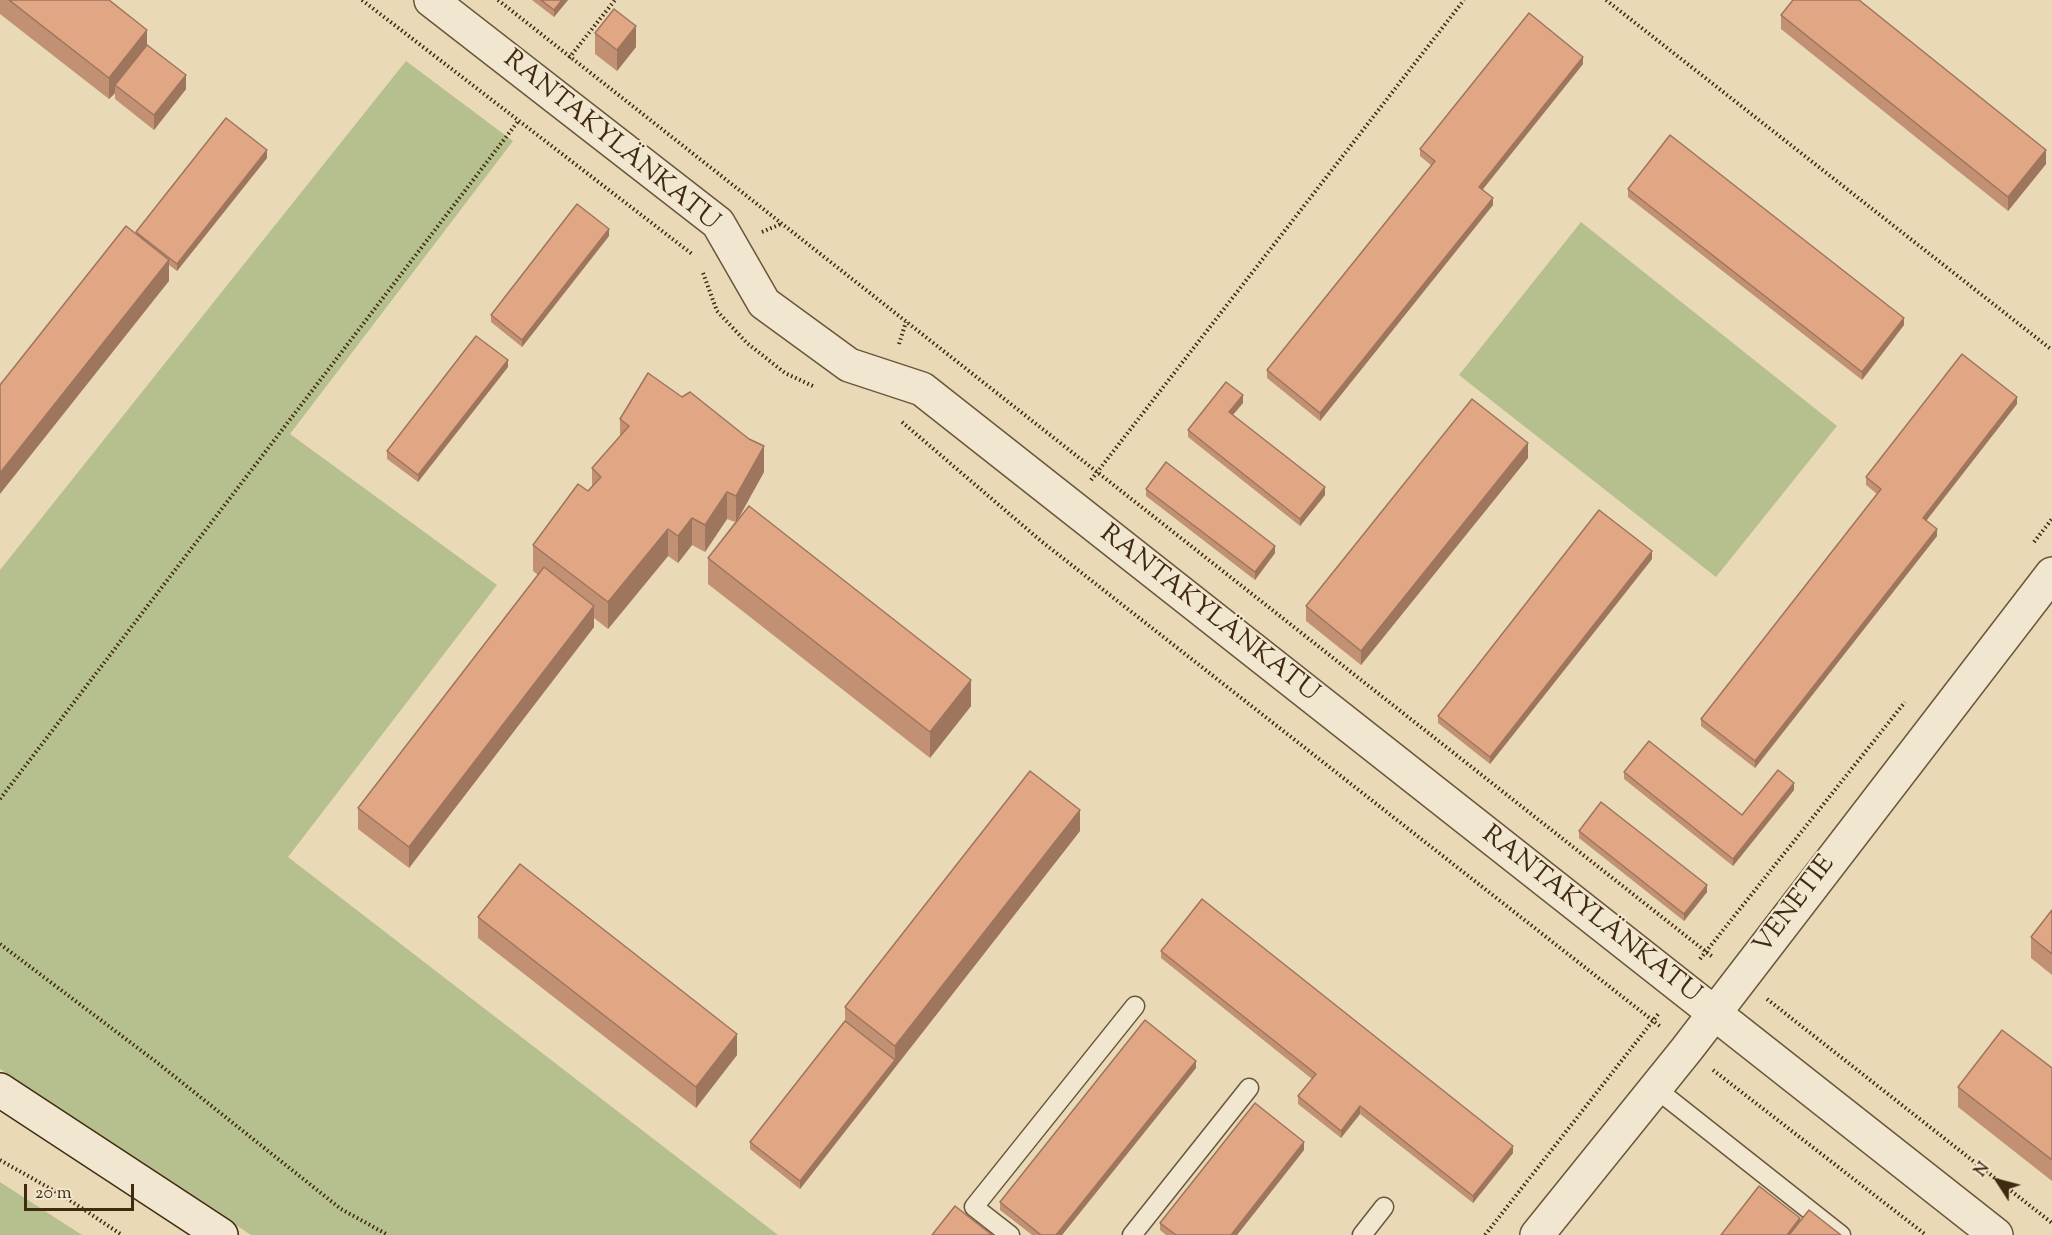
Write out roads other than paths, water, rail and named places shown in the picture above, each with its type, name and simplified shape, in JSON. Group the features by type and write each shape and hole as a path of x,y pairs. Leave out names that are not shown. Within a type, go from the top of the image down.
{"street":[{"name":"RANTAKYLÄNKATU","path":"431,0 718,223 764,303 849,364 922,389 1996,1235"},
{"name":"VENETIE","path":"1537,1235 1687,1049 2052,574"},
{"path":"0,1090 221,1235"}],"lane":[{"path":"1010,1235 974,1207 1135,1006"},
{"path":"1131,1235 1249,1088"},
{"path":"1655,1088 1841,1235"},
{"path":"1362,1235 1384,1207"}]}
